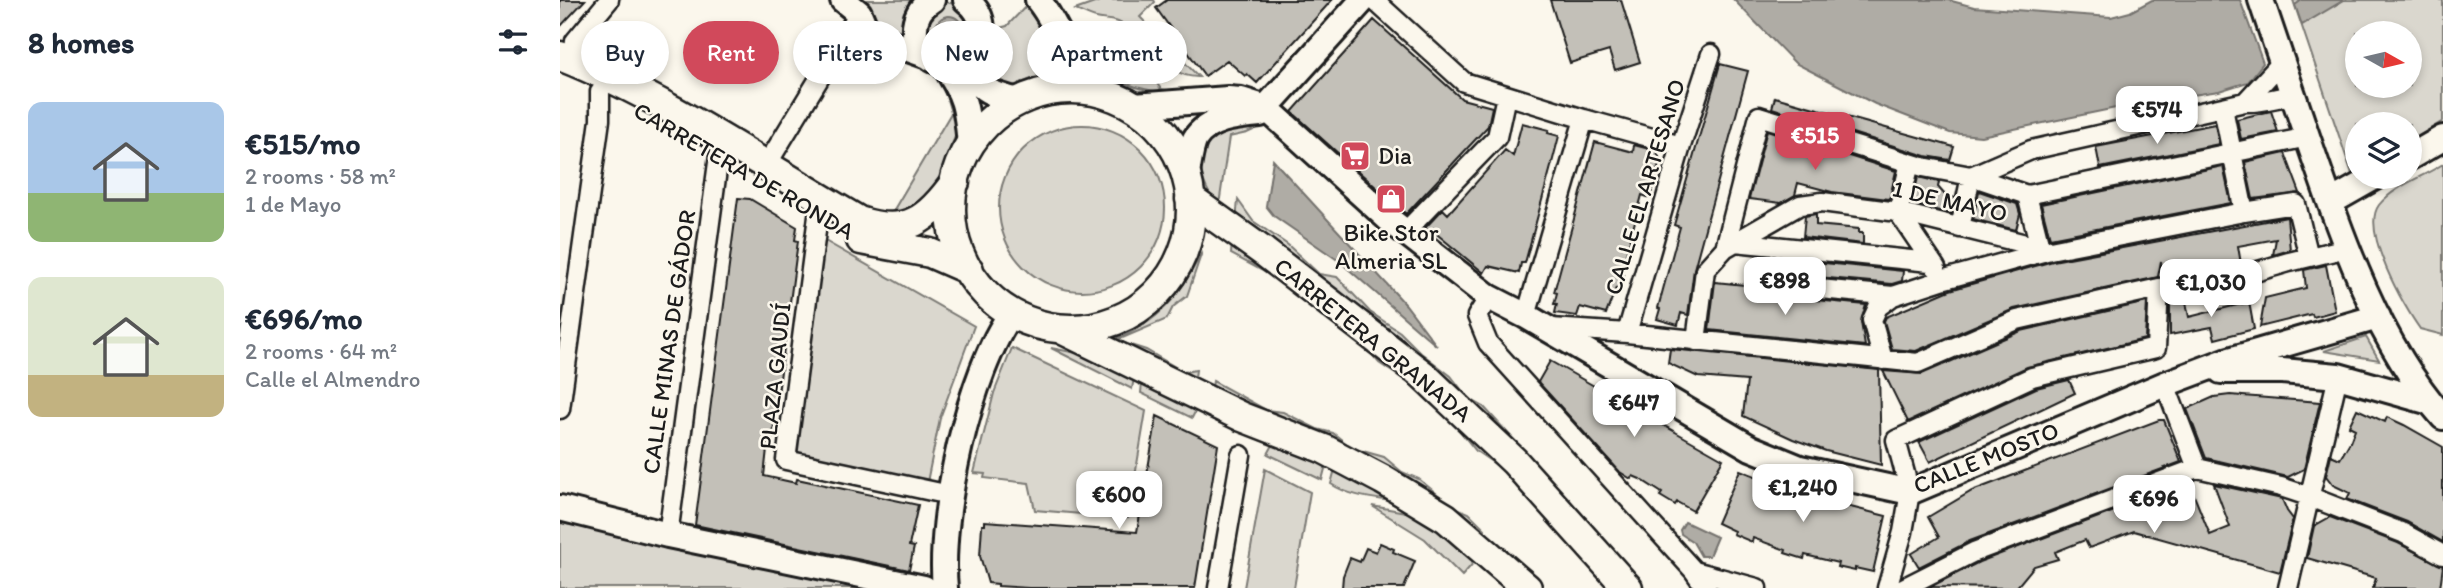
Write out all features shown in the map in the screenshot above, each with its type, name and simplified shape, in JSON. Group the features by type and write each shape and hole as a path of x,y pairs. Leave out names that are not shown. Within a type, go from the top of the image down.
{"main road":[{"name":"CARRETERA DE RONDA","path":"566,61 600,92 634,105 866,242 930,253 969,270"},
{"name":"CARRETERA DE RONDA","path":"566,61 604,73 859,221 885,228 911,224 927,216 955,182"},
{"path":"1058,328 1080,328 1115,320 1146,302 1159,290 1175,268 1186,244 1189,226 1188,188 1170,141 1146,114 1126,102 1098,92 1062,89 1019,101 996,115 970,146 955,182 952,201 953,227 957,244 969,270 984,290 1012,313 1058,328 1242,417 1324,449 1383,480 1446,518 1525,587"},
{"name":"CARRETERA GRANADA","path":"1188,188 1223,225 1264,251 1423,375 1514,461 1628,588"}],"street":[{"path":"566,61 609,0"},
{"path":"921,49 915,30 920,10 932,0"},
{"path":"965,0 978,13 980,21"},
{"path":"1038,0 1093,84 1126,102 1228,99 1266,108"},
{"path":"1188,188 1195,139 1211,126 1229,117 1260,114 1363,0"},
{"path":"1374,0 1464,82 1681,146"},
{"path":"2261,0 2347,248 2378,317 2437,409"},
{"path":"851,6 872,36 921,51"},
{"path":"766,166 851,6"},
{"name":"CALLE EL ARTESANO","path":"1627,333 1681,146 1711,54"},
{"path":"2245,102 2283,62"},
{"path":"958,84 964,100 970,146"},
{"path":"980,84 998,96 1019,101"},
{"path":"560,409 600,120 600,92"},
{"path":"1971,176 2031,150 2245,102 2258,103 2294,95"},
{"path":"1405,232 1496,137 1506,96"},
{"name":"CALLE MOSTO","path":"1266,108 1405,232 1489,297 1751,448 1800,468 1910,492 2226,360 2378,317"},
{"path":"2223,108 2244,212"},
{"path":"1696,341 1705,270 1730,245 1759,116 1910,163 1971,176 2027,195 2308,137"},
{"path":"1584,119 1535,322 1918,363 2017,320 2159,288 2224,281 2347,248"},
{"path":"2422,150 2443,138"},
{"name":"CALLE MINAS DE GÁDOR","path":"668,535 719,156"},
{"path":"1910,163 1898,212 1930,262 1945,279"},
{"path":"1960,228 1971,176"},
{"path":"2331,202 2354,189"},
{"path":"2027,195 2045,249"},
{"name":"1 DE MAYO","path":"1730,245 1800,205 1822,202 1898,212 2045,249"},
{"path":"1883,360 1872,320 1878,307 1893,296 2045,249 2295,205 2309,257"},
{"name":"PLAZA GAUDÍ","path":"818,216 786,460 950,495"},
{"path":"1730,245 1930,262"},
{"path":"1756,283 1893,296"},
{"path":"1887,588 1903,533 1910,492 1896,440 2032,377 2156,348 2159,288"},
{"path":"1489,297 1477,316 1488,343 1694,571 1706,588"},
{"path":"945,588 943,564 950,495 965,426 992,347 1012,313"},
{"name":"CALLE MOSTO","path":"2203,370 2282,371 2337,376 2437,409"},
{"path":"2288,588 2337,376"},
{"path":"2165,384 2197,468"},
{"path":"1219,588 1241,455"},
{"path":"1903,588 1974,552 2197,468 2281,487 2308,496 2403,533 2443,555"},
{"path":"560,508 668,535 924,588"},
{"path":"1694,571 1757,588"}],"shaded area":[{"path":"851,0 920,0 908,36 907,21 866,21"},
{"path":"1103,0 1155,2 1140,17 1144,21 1096,18 1075,10"},
{"path":"1734,0 1948,0 1974,7 2111,17 2130,12 2152,0 2240,0 2263,63 2248,82 2219,91 2140,103 1981,136 1950,133 1875,104 1795,63"},
{"path":"2293,0 2443,0 2443,121 2422,134 2422,112 2345,112 2345,153"},
{"path":"2302,0 2344,0 2302,25 2295,5"},
{"path":"945,2 961,5 972,17 971,21 924,21 937,5"},
{"path":"1027,5 1039,21 1027,21 1027,81 1011,87 997,84 1013,84 1012,21"},
{"path":"949,16 959,21 939,21"},
{"path":"1187,65 1199,77 1187,75"},
{"path":"943,84 947,85 953,102 957,128 935,188 922,204 889,218 951,113"},
{"path":"1127,84 1157,84 1161,89 1180,93 1162,92"},
{"path":"1266,124 1247,133 1229,137 1219,205 1206,187 1203,177 1202,154 1206,144 1212,136 1227,128"},
{"path":"1082,125 1114,132 1128,139 1140,150 1151,162 1158,176 1165,208 1158,240 1151,254 1140,266 1128,277 1114,284 1082,291 1050,284 1036,277 1024,266 1013,254 1006,240 999,208 1006,176 1013,162 1024,150 1036,139 1050,132"},
{"path":"1273,160 1406,305 1437,346 1339,261 1274,216 1266,206"},
{"path":"2443,164 2443,335 2420,329 2386,268 2375,232 2375,217 2379,205 2398,189 2422,189 2422,175"},
{"path":"1238,200 1253,221 1288,245 1319,274 1337,277 1370,312 1400,332 1421,353 1451,376 1468,398 1484,407 1516,442 1512,446 1236,221"},
{"path":"818,237 974,326 940,418 926,487 790,458"},
{"path":"1232,241 1350,328 1496,457 1495,464 1476,451 1447,415 1413,386 1379,363 1364,345 1281,281 1231,254"},
{"path":"1202,252 1187,296 1173,307 1167,319 1120,339 1121,342 1146,350 1184,372 1196,370 1194,384 1112,340 1143,326 1166,306 1185,282"},
{"path":"2366,337 2379,360 2324,351"},
{"path":"1012,348 1146,411 1128,518 1035,510 1029,483 984,478 985,474 974,473 994,393"},
{"path":"1051,348 1082,354 1134,378 1132,389"},
{"path":"1213,381 1266,410 1283,412 1317,429 1333,433 1352,448 1384,457 1402,472 1419,479 1452,506 1469,513 1485,529 1485,535 1211,393"},
{"path":"1142,383 1196,410 1192,418 1141,393"},
{"path":"1274,443 1326,465 1322,480 1268,454"},
{"path":"1265,469 1310,492 1294,588 1244,588"},
{"path":"1335,469 1384,494 1392,501 1360,496 1338,488 1331,484"},
{"path":"1372,506 1428,516 1475,561 1462,576 1425,539"},
{"path":"1685,522 1717,537 1709,556 1701,556 1693,542 1681,534 1680,530"},
{"path":"560,523 890,588 560,588"}],"building":[{"path":"560,0 585,0 560,27"},
{"path":"1167,0 1332,0 1257,83 1227,60 1205,76 1187,51 1187,21 1165,21 1156,8"},
{"path":"1550,0 1621,0 1640,62 1615,70 1609,51 1570,63"},
{"path":"1374,20 1462,99 1492,107 1488,126 1406,214 1292,112"},
{"path":"1720,64 1748,71 1694,269 1688,315 1681,313 1678,325 1657,319 1658,308 1680,227 1674,225"},
{"path":"1775,97 1954,147 1950,160 1926,156 1772,108"},
{"path":"2271,111 2278,132 2241,139 2237,119"},
{"path":"1522,123 1549,130 1548,133 1559,136 1525,263 1521,263 1519,273 1488,266 1484,273 1433,231 1431,234 1425,228 1443,209 1448,214 1505,150 1513,156"},
{"path":"2215,124 2219,144 2100,168 2096,147"},
{"path":"1767,130 1896,171 1890,197 1888,199 1832,192 1798,183 1795,195 1781,203 1749,199"},
{"path":"1595,142 1633,152 1634,145 1657,151 1660,160 1650,198 1642,195 1621,274 1624,275 1621,289 1616,288 1606,314 1580,307 1577,316 1555,313 1557,293 1554,292"},
{"path":"2285,153 2300,193 2253,199 2245,162"},
{"path":"2223,166 2231,203 2050,238 2041,204"},
{"path":"1918,177 1939,182 1938,187 1945,195 1955,198 1951,214 1912,204"},
{"path":"1979,191 2017,204 2020,214 2016,230 1973,219"},
{"path":"738,198 750,199 797,227 795,240 798,241 772,440 768,440 764,476 796,483 797,479 918,505 909,546 914,547 909,570 695,525"},
{"path":"1816,214 1816,225 1859,229 1859,233 1863,233 1863,244 1803,237 1805,216"},
{"path":"2287,217 2290,250 2273,255 2276,239 2238,246 2241,264 2222,270 2162,276 2161,261 2158,277 2014,309 1916,351 1892,349 1884,321 1886,317 1950,290 2053,261"},
{"path":"1766,257 1903,271 1902,281 1892,284 1765,272"},
{"path":"2326,265 2335,311 2260,327 2265,298 2306,288 2304,270"},
{"path":"1715,282 1745,285 1749,292 1755,294 1866,305 1861,322 1865,346 1709,330"},
{"path":"2185,297 2189,317 2249,302 2254,329 2215,339 2212,327 2170,335 2170,298"},
{"path":"2147,302 2145,339 2027,367 1908,422 1883,371 1922,374 2021,331"},
{"path":"1670,349 1879,370 1881,465 1826,451 1743,416 1747,381 1698,377 1668,363"},
{"path":"1550,361 1723,459 1693,511 1660,496 1662,493 1640,479 1633,476 1631,479 1620,472 1538,382"},
{"path":"2069,380 2075,393 1930,462 1919,442 2036,388"},
{"path":"2230,395 2320,402 2304,469 2288,477 2206,458 2187,409 2214,397"},
{"path":"2357,409 2385,422 2387,417 2443,447 2443,542 2407,522 2347,499 2350,493 2333,485 2326,476 2331,455 2340,459 2350,442 2355,429 2349,426"},
{"path":"1157,416 1218,445 1195,588 1029,588 988,583 980,556 982,525 985,525 985,521 1137,532"},
{"path":"2164,420 2181,462 1970,541 1919,567 1911,554 1939,537 1928,517 1972,491"},
{"path":"1740,470 1803,495 1886,516 1873,572 1837,567 1838,563 1805,555 1804,559 1753,538 1752,542 1717,523"},
{"path":"2189,483 2210,535 2230,527 2214,484 2282,499 2293,519 2280,572 2134,531 2089,548 2085,540 2055,552 2058,559 2034,566 2016,588 1930,587 1979,562"},
{"path":"2330,517 2398,543 2443,566 2440,588 2373,588 2376,578 2307,558 2314,526"},
{"path":"1380,543 1415,561 1404,588 1342,588 1343,576 1350,558 1360,562 1366,548 1376,552"}],"place":[{"name":"Dia","path":"1355,156"},
{"name":"Bike Stor Almeria SL","path":"1391,199"}]}
